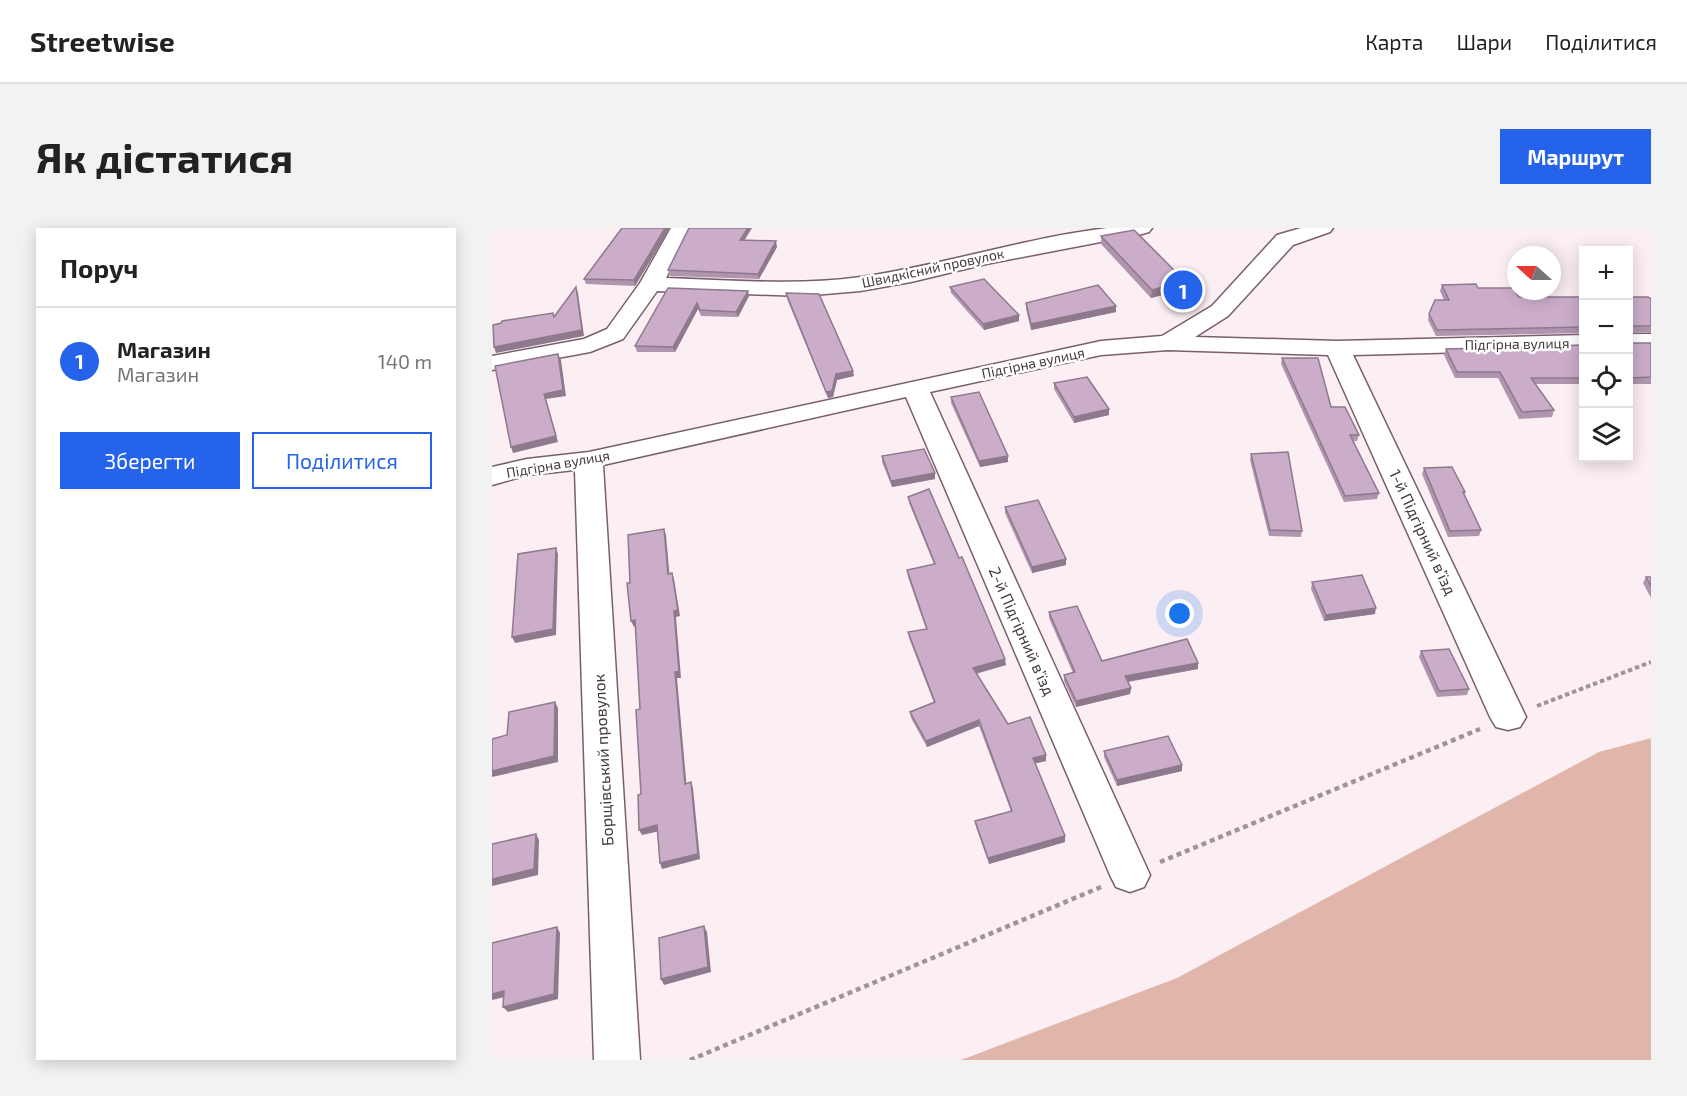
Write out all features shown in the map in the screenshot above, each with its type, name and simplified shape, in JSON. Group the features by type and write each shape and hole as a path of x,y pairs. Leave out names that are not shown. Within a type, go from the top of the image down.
{"street":[{"path":"492,363 590,345 615,334 651,284 681,228"},
{"name":"Швидкісний провулок","path":"651,284 802,289 860,284 911,276 987,247 1142,228"},
{"path":"1168,343 1220,311 1276,234 1323,228"},
{"path":"1633,341 1651,341"},
{"name":"Підгірна вулиця","path":"492,476 527,467 589,460 1101,348 1168,343 1337,348 1579,342"},
{"name":"1-й Підгірний в’їзд","path":"1337,348 1508,717"},
{"name":"2-й Підгірний в’їзд","path":"915,387 1130,875"},
{"name":"Борщівський провулок","path":"589,460 617,1060"}],"path":[{"path":"690,1060 1508,717 1651,662"}],"shaded area":[{"path":"1651,738 1651,1060 961,1060 1177,978 1599,752"}],"building":[{"path":"622,228 665,228 634,280 584,279"},
{"path":"689,228 748,228 740,240 776,241 758,274 668,270"},
{"path":"1134,230 1185,281 1152,290 1101,236"},
{"path":"984,279 1019,315 983,324 950,287"},
{"path":"1476,284 1478,288 1507,288 1507,300 1561,300 1561,297 1579,297 1579,327 1437,330 1429,314 1435,300 1449,300 1442,285"},
{"path":"1098,285 1116,306 1031,324 1026,303"},
{"path":"576,287 582,330 494,347 493,325 502,321 553,313 554,317"},
{"path":"668,288 748,291 736,312 700,310 697,303 673,347 635,346"},
{"path":"786,293 819,294 853,371 836,374 832,391 826,392"},
{"path":"1633,297 1651,299 1651,326 1633,326"},
{"path":"1633,343 1651,343 1651,377 1633,378"},
{"path":"1579,345 1579,378 1531,378 1554,410 1522,412 1500,372 1457,372 1446,349"},
{"path":"558,354 563,390 544,394 556,436 511,447 495,366"},
{"path":"1282,358 1318,358 1331,407 1345,407 1359,435 1350,435 1379,493 1345,496"},
{"path":"1087,377 1109,409 1074,417 1054,383"},
{"path":"979,392 1008,456 979,461 951,397"},
{"path":"924,449 935,473 891,481 882,456"},
{"path":"1288,452 1302,531 1270,530 1251,454"},
{"path":"1452,467 1481,530 1450,531 1424,468"},
{"path":"929,489 959,558 962,557 1005,659 973,668 1008,724 1030,717 1046,755 1033,758 1065,836 988,858 975,821 1012,811 979,720 926,741 910,712 935,702 908,632 927,629 907,570 935,564 908,497"},
{"path":"1038,500 1066,559 1032,567 1005,507"},
{"path":"664,529 668,574 672,573 678,610 674,611 679,671 675,672 685,784 691,782 698,854 660,863 657,825 639,830 638,795 641,794 636,710 640,709 635,620 631,621 627,583 630,583 628,535"},
{"path":"556,548 553,629 512,637 518,554"},
{"path":"1362,575 1376,608 1326,615 1312,582"},
{"path":"1077,606 1102,661 1187,639 1198,663 1125,676 1131,688 1076,701 1064,675 1075,672 1049,612"},
{"path":"1449,649 1469,689 1439,691 1421,651"},
{"path":"555,702 554,756 492,771 492,739 507,735 509,712"},
{"path":"1168,736 1182,765 1117,780 1104,751"},
{"path":"536,834 534,869 492,879 492,844"},
{"path":"704,926 708,967 661,979 659,938"},
{"path":"557,927 554,994 503,1007 504,991 492,994 492,943"}],"place":[{"name":"Магазин","path":"1183,290"}]}
